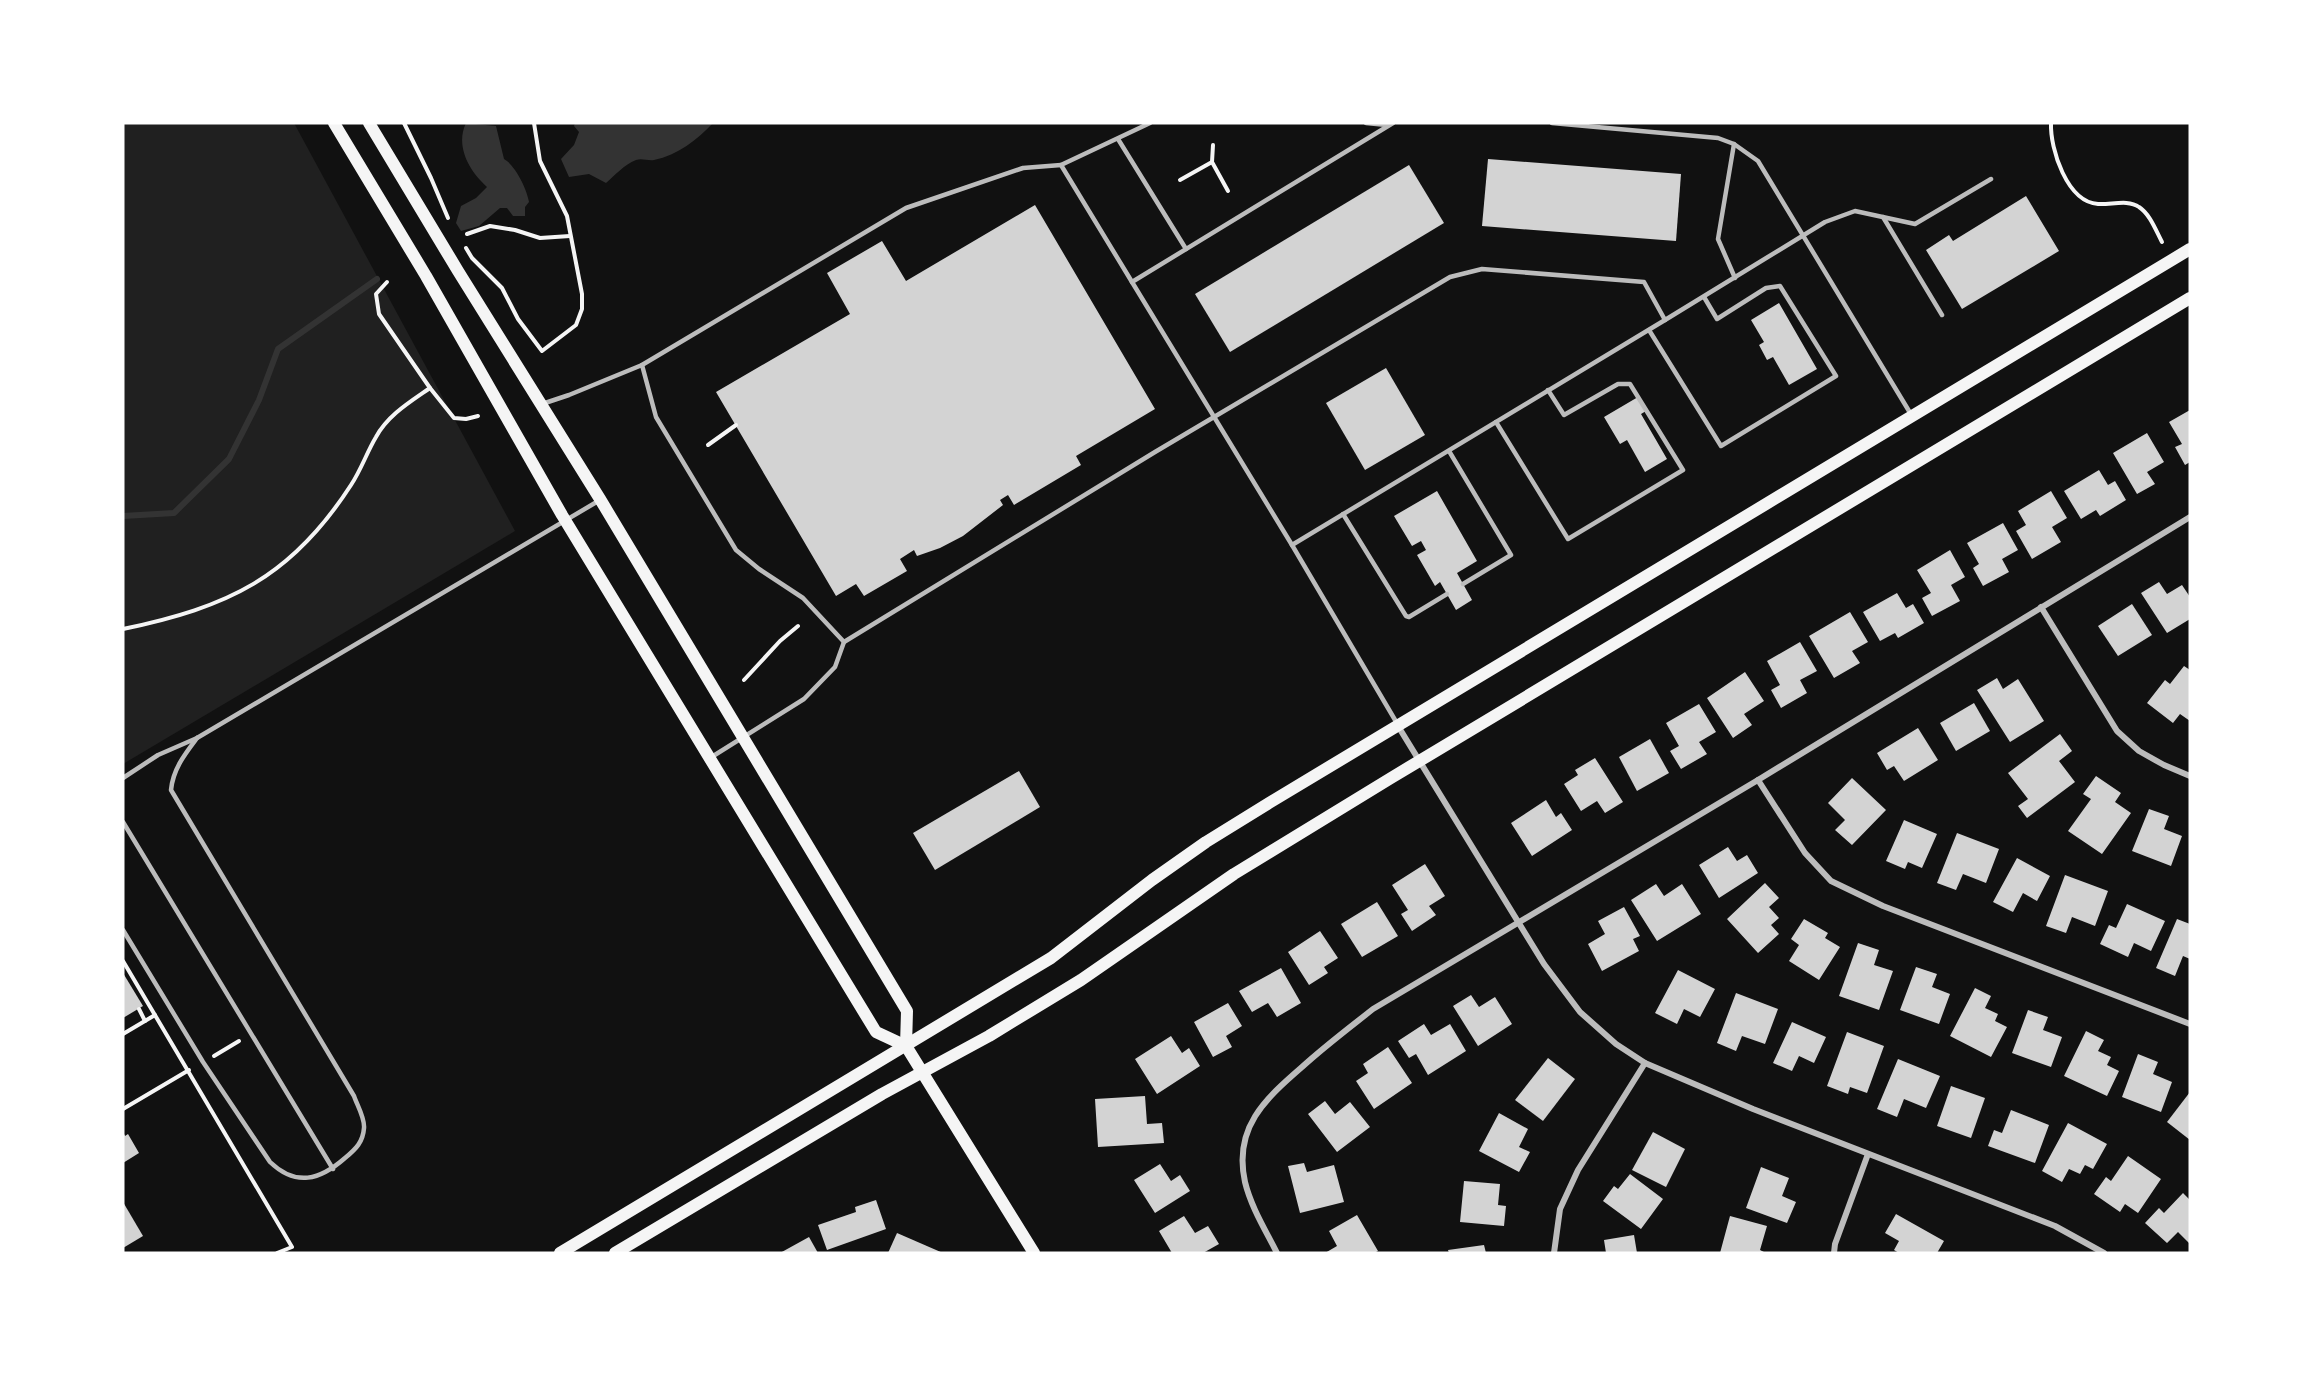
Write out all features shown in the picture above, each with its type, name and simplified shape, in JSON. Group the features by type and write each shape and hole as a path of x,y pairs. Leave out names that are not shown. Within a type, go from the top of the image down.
{"main road":[{"path":"334,123 426,276 565,520 876,1032 906,1046"},
{"path":"369,123 540,405 600,499 907,1011 906,1046 1034,1253"},
{"path":"560,1253 1051,958 1121,902 1206,842 2190,249"},
{"path":"615,1253 882,1094 989,1036 1081,981 1234,874 2190,298"}],"street":[{"path":"1277,1253 1245,1182 1243,1155 1245,1138 1254,1117 1269,1096 1331,1041 1373,1009 1758,780 2190,517"},
{"path":"2041,607 2117,731 2139,751 2190,776"},
{"path":"1398,725 1544,964 1580,1012 1616,1044 1645,1063 1868,1154 2055,1226 2104,1253"},
{"path":"1758,780 1805,853 1831,881 1883,906 2190,1024"},
{"path":"1554,1253 1560,1209 1578,1170 1645,1063"},
{"path":"1834,1253 1835,1244 1868,1154"}],"lane":[{"path":"540,405 569,396 642,365 906,208 1023,168 1061,165 1150,123"},
{"path":"1366,123 1391,124"},
{"path":"1552,123 1718,138 1734,144 1758,161 1912,416"},
{"path":"1132,282 1391,124"},
{"path":"1118,139 1186,249"},
{"path":"1734,144 1718,239 1735,278"},
{"path":"1061,165 1292,545 1398,725"},
{"path":"1292,545 1825,222 1855,211 1915,224 1991,179"},
{"path":"1883,217 1942,315"},
{"path":"710,758 804,699 835,667 844,642 1214,417 1450,277 1482,269 1644,282 1665,320"},
{"path":"1649,330 1721,446 1836,376 1780,286 1766,288 1717,318 1704,297"},
{"path":"642,365 656,417 736,550 759,569 803,598 844,642"},
{"path":"1496,422 1568,539 1683,470 1630,384 1618,384 1564,415 1548,390"},
{"path":"1449,451 1510,550 1510,555 1464,584"},
{"path":"123,778 158,755 197,738 600,499"},
{"path":"1343,514 1406,616 1409,617 1447,594"},
{"path":"123,930 203,1062 270,1162 282,1173 300,1178 319,1176 333,1169 359,1146 364,1126 354,1096 171,790 172,780 181,760 197,738"},
{"path":"123,822 333,1169"}],"path":[{"path":"404,123 431,178 449,222"},
{"path":"461,240 472,258 502,288 518,319 542,351 576,326 582,309 582,294 567,216 540,160 534,123"},
{"path":"2051,123 2050,139 2055,157 2080,198 2097,204 2133,204 2140,207 2162,242"},
{"path":"1213,145 1212,162 1228,191"},
{"path":"1180,180 1212,162"},
{"path":"467,234 490,226 515,230 540,238 570,236"},
{"path":"387,282 376,294 379,314 430,388 454,418 466,419 478,416"},
{"path":"123,629 201,609 240,592 269,574 318,531 353,483 377,435 391,417 430,388"},
{"path":"708,445 736,425"},
{"path":"744,680 780,641 798,626"},
{"path":"123,961 292,1247 277,1253"},
{"path":"138,1009 145,1021"},
{"path":"123,1034 155,1016"},
{"path":"123,1108 239,1041"}],"shaded area":[{"path":"123,123 294,123 515,531 123,764"},
{"path":"466,123 496,126 504,159 516,172 528,197 525,216 513,216 507,208 500,208 479,226 461,231 456,223 461,206 476,198 487,187 470,166 463,149 462,140"},
{"path":"575,123 713,123 694,141 679,151 654,160 636,160 606,183 589,174 569,177 561,159 574,145 579,132 574,126"}],"building":[{"path":"1488,159 1681,174 1676,241 1482,226"},
{"path":"1409,165 1444,223 1230,352 1195,294"},
{"path":"2026,196 2059,251 1962,309 1926,250 1949,235 1953,241"},
{"path":"1035,205 1155,409 1076,456 1081,465 1014,505 1008,495 1000,500 1003,505 963,536 940,548 917,556 914,550 900,559 907,571 864,596 856,584 836,596 716,392 850,314 827,273 882,241 906,281"},
{"path":"1779,303 1817,369 1789,385 1773,357 1767,360 1759,345 1764,342 1751,320"},
{"path":"1386,368 1425,435 1365,470 1326,403"},
{"path":"1638,397 1646,411 1641,414 1667,459 1645,472 1627,440 1620,444 1604,417"},
{"path":"2190,410 2190,462 2185,465 2175,447 2182,444 2169,422"},
{"path":"2147,433 2164,462 2147,472 2155,484 2137,494 2113,453"},
{"path":"2099,470 2108,485 2115,481 2126,500 2100,516 2096,510 2081,519 2064,491"},
{"path":"1437,491 1477,561 1457,573 1472,600 1456,610 1440,582 1435,586 1417,555 1426,550 1421,541 1412,546 1394,516"},
{"path":"2051,491 2067,518 2052,527 2061,542 2032,559 2016,531 2026,525 2018,511"},
{"path":"2003,523 2018,550 2002,559 2009,572 1983,586 1973,568 1979,564 1967,543"},
{"path":"1950,550 1965,577 1951,585 1960,601 1932,616 1922,598 1931,593 1917,570"},
{"path":"2159,582 2167,594 2182,585 2190,597 2190,619 2167,633 2141,593"},
{"path":"1897,593 1906,608 1913,604 1924,623 1898,638 1895,633 1880,641 1863,612"},
{"path":"2132,604 2152,635 2118,656 2098,626"},
{"path":"1850,612 1868,642 1852,651 1860,663 1834,678 1809,636"},
{"path":"1800,642 1817,671 1800,680 1807,693 1781,708 1771,690 1780,685 1767,661"},
{"path":"2184,666 2190,670 2190,721 2180,714 2173,723 2147,703 2165,680 2170,684"},
{"path":"1745,672 1764,701 1744,714 1752,725 1733,738 1707,698"},
{"path":"1997,678 2003,689 2018,679 2044,721 2010,742 1977,690"},
{"path":"1974,703 1990,731 1956,751 1940,723"},
{"path":"1699,704 1716,732 1699,742 1707,754 1681,769 1670,751 1679,746 1666,723"},
{"path":"1918,728 1938,760 1904,781 1894,766 1887,770 1877,753"},
{"path":"2060,734 2072,751 2059,761 2075,782 2027,818 2018,806 2028,799 2008,773"},
{"path":"1650,739 1669,773 1637,791 1619,757"},
{"path":"1595,758 1623,802 1605,813 1597,801 1581,811 1564,784 1578,775 1575,770"},
{"path":"1019,771 1040,807 935,870 913,833"},
{"path":"2096,776 2121,793 2115,802 2131,813 2102,854 2068,831 2091,799 2083,794"},
{"path":"1852,778 1886,810 1852,845 1835,830 1845,820 1828,803"},
{"path":"1546,800 1556,817 1561,813 1572,830 1532,856 1511,823"},
{"path":"2149,809 2169,816 2164,829 2182,836 2171,866 2132,851"},
{"path":"1904,820 1937,834 1922,868 1908,862 1905,869 1886,861"},
{"path":"1957,833 1999,849 1986,883 1963,874 1956,890 1937,883"},
{"path":"1728,847 1737,861 1747,855 1758,873 1719,898 1699,865"},
{"path":"2017,858 2050,876 2037,901 2023,893 2013,912 1993,902"},
{"path":"1425,864 1445,896 1429,906 1436,915 1412,931 1401,914 1408,910 1392,885"},
{"path":"2065,875 2108,891 2095,926 2072,917 2066,933 2046,926"},
{"path":"1765,883 1779,898 1769,907 1779,918 1771,925 1779,934 1758,953 1727,919"},
{"path":"1656,884 1664,896 1682,884 1701,914 1657,941 1631,900"},
{"path":"1377,902 1398,936 1362,957 1341,924"},
{"path":"2127,904 2165,921 2151,951 2134,943 2128,957 2100,944 2109,925 2116,928"},
{"path":"1624,907 1640,936 1633,939 1639,951 1602,971 1588,944 1605,934 1598,921"},
{"path":"1804,919 1828,933 1825,938 1840,947 1819,980 1789,961 1799,945 1791,939"},
{"path":"2177,919 2190,924 2190,959 2183,956 2175,976 2156,968"},
{"path":"1320,931 1338,958 1324,967 1328,973 1309,985 1288,952"},
{"path":"1858,943 1879,950 1874,965 1893,971 1879,1010 1839,996"},
{"path":"1916,967 1937,974 1932,987 1950,994 1939,1024 1900,1010"},
{"path":"1281,968 1301,1003 1277,1017 1268,1003 1252,1012 1239,991"},
{"path":"1678,970 1715,989 1700,1017 1684,1009 1677,1024 1655,1013"},
{"path":"123,973 143,1006 123,1018"},
{"path":"1975,988 1991,996 1985,1008 1998,1014 1995,1021 2007,1027 1991,1057 1950,1036"},
{"path":"1736,993 1778,1009 1765,1044 1742,1036 1736,1051 1717,1043"},
{"path":"1471,995 1479,1007 1495,997 1512,1024 1478,1046 1453,1006"},
{"path":"1228,1003 1242,1026 1226,1036 1232,1047 1213,1057 1194,1022"},
{"path":"2028,1010 2048,1017 2043,1030 2062,1037 2051,1067 2012,1053"},
{"path":"1792,1022 1826,1037 1814,1063 1799,1056 1792,1071 1773,1063"},
{"path":"1424,1024 1431,1035 1450,1024 1466,1051 1428,1075 1416,1054 1409,1058 1398,1041"},
{"path":"2086,1031 2104,1040 2098,1051 2111,1057 2107,1065 2119,1071 2107,1096 2064,1076"},
{"path":"1847,1032 1884,1046 1867,1093 1850,1087 1848,1094 1827,1086"},
{"path":"1171,1036 1182,1053 1189,1048 1200,1066 1157,1094 1135,1059"},
{"path":"1388,1047 1412,1083 1374,1109 1356,1081 1368,1073 1363,1064"},
{"path":"2138,1054 2158,1062 2153,1074 2172,1082 2161,1112 2122,1097"},
{"path":"1548,1058 1575,1079 1543,1121 1515,1100"},
{"path":"1898,1059 1940,1076 1926,1108 1904,1099 1897,1117 1877,1109"},
{"path":"1951,1086 1985,1098 1971,1138 1937,1126"},
{"path":"2190,1092 2190,1140 2167,1122"},
{"path":"1145,1096 1147,1124 1162,1123 1164,1143 1098,1147 1095,1099"},
{"path":"1325,1101 1335,1114 1350,1102 1370,1127 1337,1152 1308,1114"},
{"path":"2011,1110 2049,1125 2035,1163 1988,1146 1994,1130 2002,1133"},
{"path":"1499,1113 1528,1129 1519,1147 1530,1152 1519,1172 1479,1151"},
{"path":"2068,1123 2107,1144 2093,1169 2085,1165 2080,1174 2069,1169 2062,1182 2042,1171"},
{"path":"123,1132 125,1136 128,1134 139,1153 123,1163"},
{"path":"1653,1132 1685,1149 1666,1187 1632,1170"},
{"path":"2128,1156 2161,1179 2138,1213 2125,1204 2120,1212 2094,1194 2106,1177 2111,1181"},
{"path":"1304,1163 1307,1172 1334,1165 1344,1202 1300,1213 1288,1166"},
{"path":"1160,1164 1171,1181 1180,1175 1190,1191 1155,1213 1134,1180"},
{"path":"1761,1167 1789,1178 1782,1196 1796,1202 1787,1223 1746,1208"},
{"path":"1630,1174 1663,1199 1641,1229 1603,1201 1614,1186 1618,1189"},
{"path":"1464,1181 1500,1184 1498,1205 1506,1206 1504,1226 1460,1222"},
{"path":"2183,1193 2190,1200 2190,1244 2178,1232 2167,1243 2145,1223 2159,1208 2164,1213"},
{"path":"876,1200 886,1229 827,1250 818,1225 856,1212 855,1207"},
{"path":"123,1202 143,1236 123,1248"},
{"path":"1896,1214 1944,1241 1937,1253 1899,1253 1894,1250 1899,1241 1885,1233"},
{"path":"1357,1215 1378,1251 1374,1253 1325,1253 1337,1246 1329,1231"},
{"path":"1184,1216 1195,1233 1208,1226 1219,1244 1203,1253 1172,1253 1159,1231"},
{"path":"1730,1216 1767,1226 1760,1250 1766,1253 1720,1253"},
{"path":"897,1233 943,1253 888,1253"},
{"path":"1634,1235 1637,1253 1606,1253 1604,1240"},
{"path":"809,1237 818,1253 780,1253"},
{"path":"1484,1245 1486,1253 1449,1253 1448,1250"}],"waterway":[{"path":"123,516 174,513 229,459 259,400 278,349 377,279"}]}
